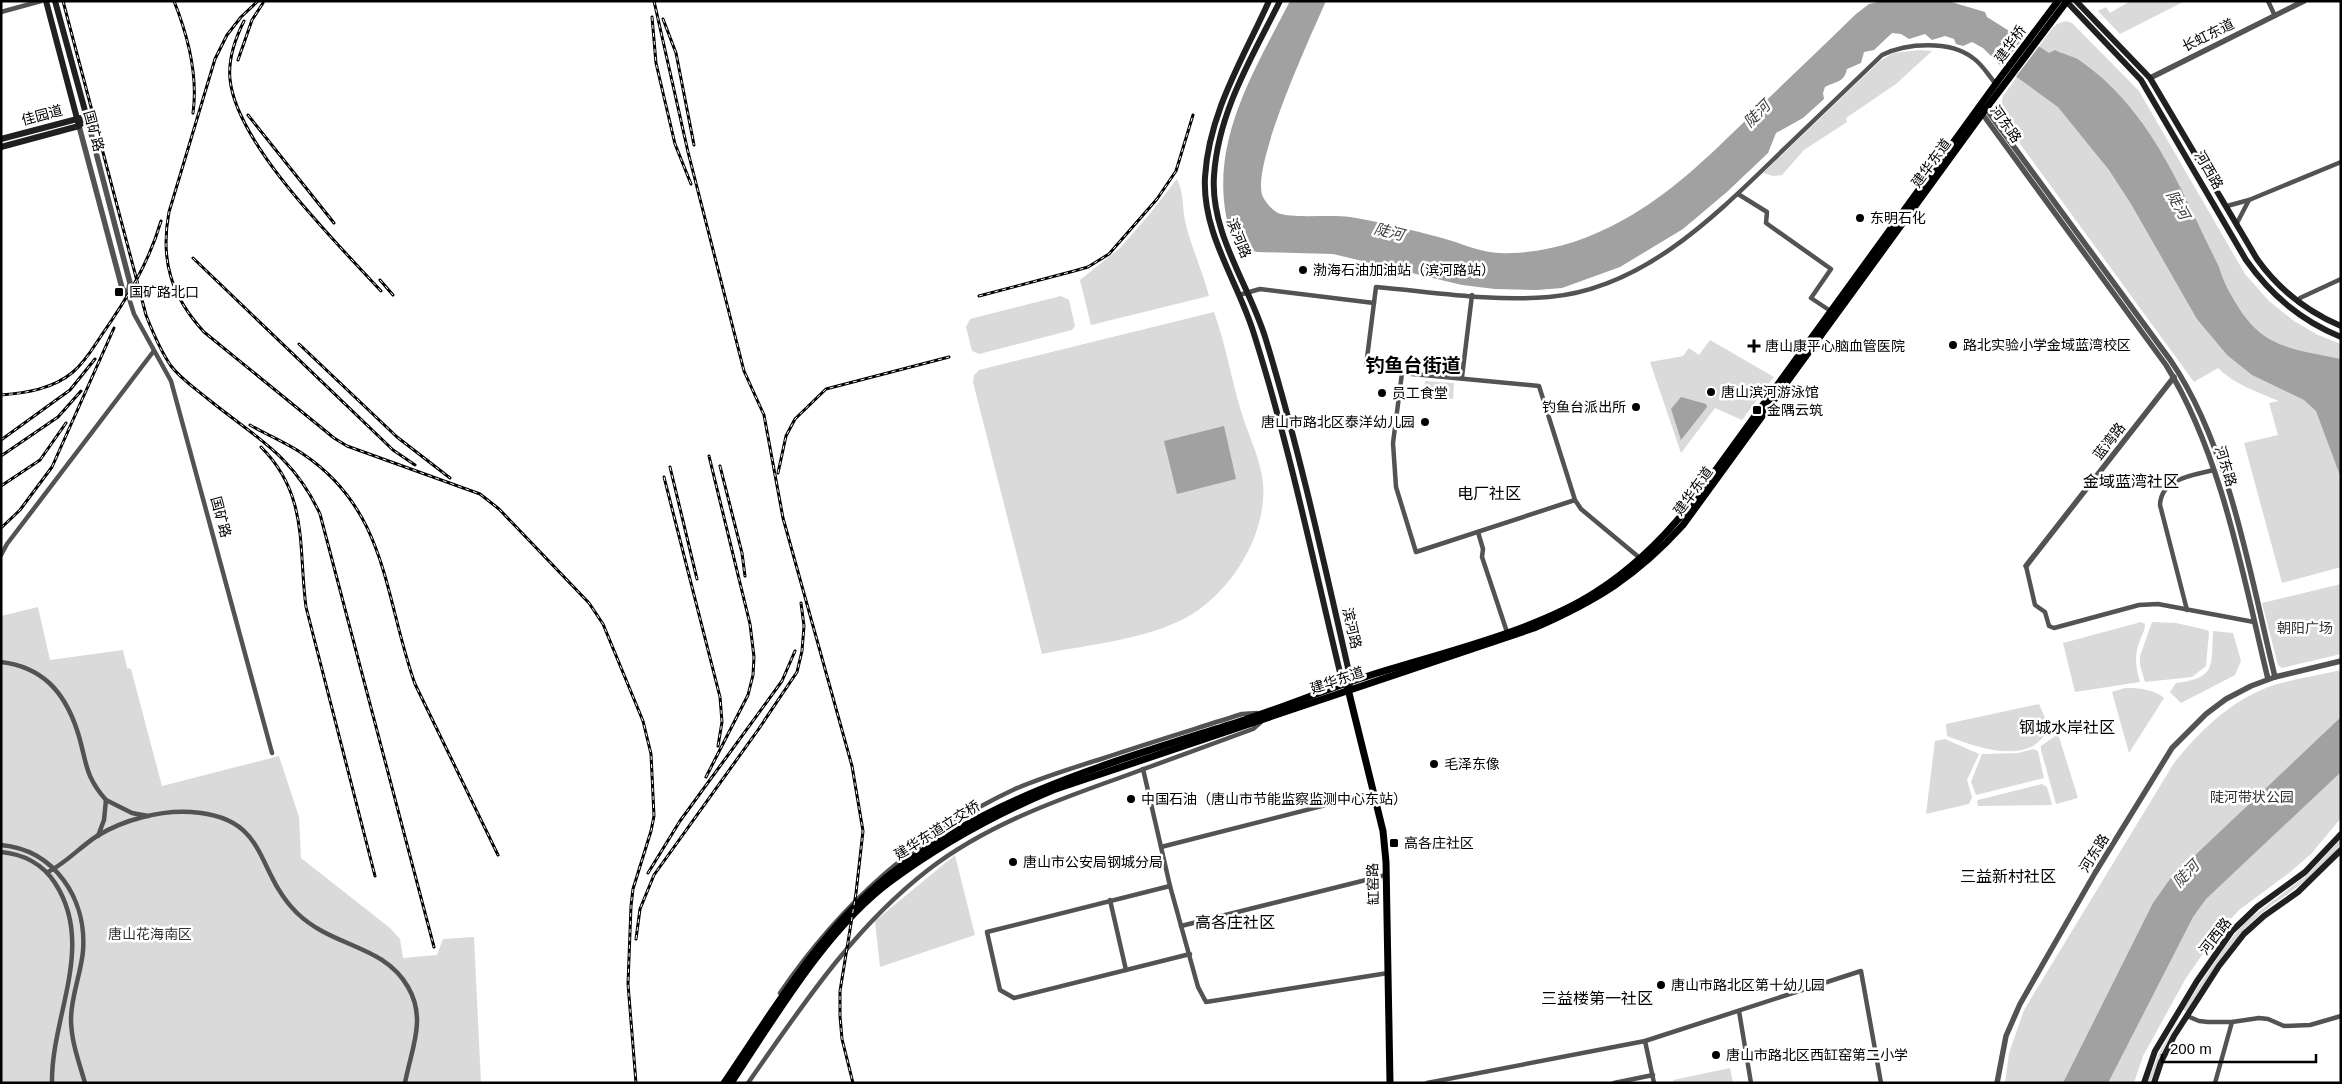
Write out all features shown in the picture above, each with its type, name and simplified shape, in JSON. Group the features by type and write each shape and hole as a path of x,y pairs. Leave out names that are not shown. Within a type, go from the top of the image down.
{"main road":[{"name":"国矿路","path":"46,1 80,126"},
{"name":"国矿路","path":"55,1 87,118"},
{"name":"滨河路","path":"1269,1 1223,96 1207,158 1206,200 1210,224 1254,332 1282,431 1346,686"},
{"name":"滨河路","path":"1280,1 1234,94 1223,125 1215,164 1214,199 1217,220 1266,340 1291,428 1351,681"},
{"path":"2043,27 2058,1"},
{"name":"河西路","path":"2076,1 2150,78 2271,278 2312,312 2341,326"},
{"path":"2043,27 2067,2"},
{"name":"河西路","path":"2067,2 2141,80 2246,260 2259,278 2288,307 2309,322 2341,337"},
{"name":"建华桥","path":"2001,81 2043,27"},
{"name":"建华东道","path":"1250,721 1346,686 1510,636 1560,616 1598,598 1653,556 1683,525 1701,501 1983,111 2001,81"},
{"name":"建华东道","path":"1346,686 1351,681 1508,632 1554,614 1595,593 1641,559 1657,544 1694,500 1983,111 2001,81"},
{"name":"佳园道","path":"1,139 78,118 87,118"},
{"name":"佳园道","path":"1,147 80,126 87,118"},
{"name":"缸窑路","path":"1346,686 1383,831 1386,875 1390,1083"},
{"name":"建华东道立交桥","path":"724,1083 794,980 822,944 851,911 888,876 972,821 1004,804 1059,781 1250,721"},
{"name":"建华东道立交桥","path":"731,1083 796,986 830,942 862,907 890,881 1007,810 1053,790 1250,721"},
{"name":"河西路","path":"2144,1083 2155,1051 2178,1012 2232,931 2257,907 2305,872 2341,834"},
{"name":"河西路","path":"2154,1083 2161,1062 2188,1016 2219,966 2244,934 2264,916 2298,892 2341,850"},
{"path":"2178,1012 2188,1016"}],"street":[{"path":"1,12 41,1"},
{"path":"2268,1 2275,16"},
{"name":"长虹东道","path":"2150,78 2304,1"},
{"path":"1641,559 1581,509 1575,500 1539,386 1462,377 1402,373 1366,366 1376,287 1523,299 1576,293 1608,284 1654,259 1692,234 1738,194 1882,55 1892,50 1918,46 1961,51 1974,58 2001,81"},
{"name":"河东路","path":"1983,111 2174,378 2206,444 2254,622 2272,678"},
{"name":"河东路","path":"1983,111 2171,361 2192,396 2214,448 2230,497 2272,678"},
{"name":"国矿路","path":"87,118 130,284 128,294 134,314 153,352 171,381 272,753"},
{"name":"国矿路","path":"80,126 122,288 128,294"},
{"path":"2227,206 2249,200 2341,162"},
{"path":"1738,194 1767,212 1766,223 1831,269 1811,298 1832,312"},
{"path":"2236,223 2249,200"},
{"path":"2298,302 2300,298 2341,279"},
{"path":"1239,295 1260,289 1374,303"},
{"path":"1462,377 1472,295"},
{"path":"1,555 7,544 153,352"},
{"path":"1402,373 1393,443 1396,487 1416,552 1575,500"},
{"name":"蓝湾路","path":"2026,566 2174,378"},
{"path":"2187,610 2160,505 2160,498 2171,484 2180,479 2214,470"},
{"path":"1478,532 1483,549 1482,557 1508,632"},
{"path":"2026,566 2036,605 2045,612 2049,626 2054,628 2139,605 2158,604 2254,622"},
{"name":"河东路","path":"1997,1083 2006,1036 2020,1004 2095,873 2172,748 2190,729 2226,699 2272,678 2341,661"},
{"path":"1,662 31,669 45,679 59,694 76,725 88,775 106,800 132,813 149,816"},
{"path":"720,1083 818,941 849,906 920,845 976,810 1048,776 1242,714 1263,716"},
{"path":"748,1083 815,987 846,948 894,899 928,870 1012,820 1065,797 1253,729 1263,716"},
{"path":"1142,769 1170,886 1198,987 1206,1002 1388,972"},
{"path":"1161,848 1374,793"},
{"path":"98,836 104,820 106,800"},
{"path":"48,872 55,869 98,836 149,816 170,812 192,812 214,815 230,822 248,833 260,849 270,875 283,896 309,924 323,934 380,958 396,971 408,988 415,1005 417,1036 404,1083"},
{"path":"1,845 35,854 66,880 72,892 83,934 83,951 72,1008 72,1032 85,1083"},
{"path":"1,852 26,858 48,872 62,894 70,922 73,939 71,972 53,1052 52,1083"},
{"path":"1182,926 1386,875"},
{"path":"1170,886 987,932 1000,990 1014,998 1190,954"},
{"path":"1110,900 1126,970"},
{"path":"1427,1083 1645,1041 1861,971 1881,1083"},
{"path":"63,1008 72,1008"},
{"path":"1739,1011 1751,1083"},
{"path":"2188,1016 2199,1021 2232,1022 2268,1018 2284,1026 2310,1025 2341,1016"},
{"path":"2215,1083 2232,1022"},
{"path":"1645,1041 1654,1083"},
{"path":"1614,1083 1653,1076"}],"green space":[{"path":"2130,1 2185,1 2120,34 2098,11 2106,7 2110,13"},
{"path":"2066,21 2072,23 2139,91 2245,274 2269,301 2294,321 2318,335 2341,344 2341,567 2282,583 2244,443 2278,435 2269,403 2279,401 2239,383 2218,368 2194,382 1999,115 2003,96 2051,30 2057,24"},
{"path":"1920,50 1932,51 1896,84 1846,118 1847,122 1804,150 1782,175 1773,176 1763,173 1880,61 1893,53"},
{"path":"1177,179 1181,190 1186,225 1209,296 1091,325 1080,280 1120,248"},
{"path":"1061,296 1069,300 1075,326 1072,330 979,354 972,351 966,327 970,319"},
{"path":"1214,312 1241,411 1262,476 1263,498 1260,520 1253,542 1242,563 1228,582 1212,599 1194,613 1175,623 1143,634 1042,654 973,382 974,375 979,370"},
{"name":"唐山滨河游泳馆","path":"1710,340 1774,377 1742,420 1715,408 1681,453 1650,362 1683,356 1689,348 1699,355"},
{"path":"1425,381 1454,383 1453,399 1423,397"},
{"name":"朝阳广场","path":"2341,584 2341,654 2282,668 2278,665 2262,603"},
{"name":"唐山花海南区","path":"38,607 50,660 123,650 127,668 131,669 162,786 279,756 299,817 301,858 390,928 400,939 403,958 437,955 443,939 474,937 481,1083 1,1083 1,616"},
{"path":"2141,622 2145,624 2145,627 2137,648 2136,657 2140,682 2075,692 2063,643"},
{"path":"2152,622 2176,623 2207,630 2209,632 2206,666 2192,677 2145,682 2140,665 2140,656"},
{"path":"2213,631 2233,633 2241,661 2235,675 2181,703 2170,692 2176,683 2199,678 2205,674 2211,662"},
{"name":"陡河带状公园","path":"2341,670 2341,818 2311,854 2239,910 2216,935 2186,978 2143,1056 2134,1083 2005,1083 2009,1053 2024,1010 2174,763 2215,720 2252,694 2284,682"},
{"path":"2125,688 2151,691 2164,698 2129,753 2112,692"},
{"path":"2039,704 2050,729 2036,744 2023,750 2001,751 1990,749 1947,736 1946,724"},
{"path":"2058,734 2078,798 2056,804 2041,746"},
{"path":"1945,739 1979,754 1967,780 1972,797 1969,804 1926,814 1935,741"},
{"path":"2033,749 2038,751 2044,778 1976,795 1971,782 1982,754 2018,753"},
{"path":"2042,784 2047,787 2052,805 1978,806 1978,800"},
{"path":"2341,839 2339,847 2332,856 2313,875 2259,915 2247,927 2225,953 2187,1011 2184,1011 2183,1009 2227,944 2245,922 2307,875"},
{"path":"955,855 975,935 880,967 875,921"},
{"path":"2180,1017 2160,1056 2150,1083 2147,1083 2159,1053"},
{"path":"1730,1068 1733,1083 1674,1083 1673,1080"}],"water":[{"name":"陡河","path":"1290,1 1326,1 1296,70 1273,131 1261,182 1263,197 1267,204 1276,212 1285,215 1342,216 1362,219 1431,235 1484,251 1502,253 1541,250 1583,239 1640,210 1702,162 1856,14 1869,4 1883,1 1948,1 1985,12 1987,17 2014,34 2022,35 2049,53 2055,50 2079,60 2104,80 2126,103 2145,127 2162,154 2177,181 2229,291 2247,320 2258,331 2282,345 2341,359 2341,478 2316,411 2304,400 2252,375 2227,355 2197,319 2131,204 2109,170 2058,107 2000,65 1983,48 1972,42 1963,46 1956,44 1954,39 1945,36 1932,40 1925,34 1909,39 1901,34 1892,33 1874,50 1864,52 1861,63 1847,69 1842,79 1825,87 1824,99 1803,118 1776,133 1768,153 1728,191 1683,229 1620,267 1562,288 1537,290 1495,289 1462,285 1333,254 1257,252 1239,241 1231,229 1226,216 1223,181 1226,154 1232,127 1241,101 1264,50"},
{"path":"1681,397 1706,404 1707,407 1681,440 1671,409"},
{"path":"1224,426 1236,479 1177,494 1164,441"},
{"name":"陡河","path":"2341,717 2341,772 2206,899 2193,917 2108,1083 2063,1083 2153,903 2170,879"}],"pier":[{"path":"2025,35 2040,45 2015,78 2000,69"}],"railway":[{"path":"63,1 146,315 160,348 171,366 184,380 272,449 285,462 298,477 320,514 434,947"},
{"path":"174,1 184,28 191,57 194,85 193,113"},
{"path":"258,1 241,17 227,35 215,59 169,212 166,246 167,262 176,291 183,305 204,332 334,438 347,446 480,494 499,509 589,603 603,624 643,721 651,754 654,816 633,889 631,906 628,984 636,1083"},
{"path":"654,1 688,152 744,371 764,415 783,518 852,766 863,831 856,893 840,991 840,1016 842,1039 853,1083"},
{"path":"238,60 252,20 263,3"},
{"path":"652,17 656,63 675,144 691,184"},
{"path":"663,19 676,53 694,145"},
{"path":"244,21 233,49 230,79 236,105 250,133 269,162 315,220 381,291"},
{"path":"248,115 334,223"},
{"path":"979,296 1088,267 1109,254 1157,199 1176,171 1193,115"},
{"path":"1,395 20,393 48,386 65,378 81,364 136,281 150,252 161,221"},
{"path":"193,258 393,450 415,465"},
{"path":"380,280 393,295"},
{"path":"1,528 20,510 52,467 114,328"},
{"path":"299,344 397,437 450,478"},
{"path":"778,473 786,436 795,419 826,389 949,357"},
{"path":"1,440 70,390 95,359"},
{"path":"1,456 58,417 81,391"},
{"path":"1,486 40,460 66,423"},
{"path":"250,425 303,454 331,477 352,502 368,529 379,558 415,684 498,855"},
{"path":"261,447 276,465 287,484 294,503 301,543 306,607 375,876"},
{"path":"706,777 748,695 753,675 754,657 750,624 709,456"},
{"path":"720,466 742,553 745,576"},
{"path":"670,467 697,579"},
{"path":"664,477 720,697 722,722 718,746"},
{"path":"636,939 640,909 654,875 758,730 797,672 802,651 804,626 801,603"},
{"path":"648,873 680,821 782,681 795,651"}],"place":[{"name":"东明石化","path":"1860,218"},
{"name":"渤海石油加油站（滨河路站）","path":"1303,270"},
{"name":"国矿路北口","path":"119,292"},
{"name":"路北实验小学金域蓝湾校区","path":"1953,345"},
{"name":"唐山康平心脑血管医院","path":"1754,346"},
{"name":"唐山滨河游泳馆","path":"1711,392"},
{"name":"员工食堂","path":"1382,393"},
{"name":"钓鱼台派出所","path":"1636,407"},
{"name":"金隅云筑","path":"1757,410"},
{"name":"唐山市路北区泰洋幼儿园","path":"1425,422"},
{"name":"毛泽东像","path":"1434,764"},
{"name":"中国石油（唐山市节能监察监测中心东站）","path":"1131,799"},
{"name":"高各庄社区","path":"1394,843"},
{"name":"唐山市公安局钢城分局","path":"1013,862"},
{"name":"唐山市路北区第十幼儿园","path":"1661,985"},
{"name":"唐山市路北区西缸窑第二小学","path":"1716,1055"}],"district":[{"name":"钓鱼台街道","path":"1413,365"},
{"name":"金域蓝湾社区","path":"2131,481"},
{"name":"电厂社区","path":"1489,493"},
{"name":"钢城水岸社区","path":"2067,727"},
{"name":"三益新村社区","path":"2008,876"},
{"name":"高各庄社区","path":"1235,922"},
{"name":"三益楼第一社区","path":"1597,998"}]}
